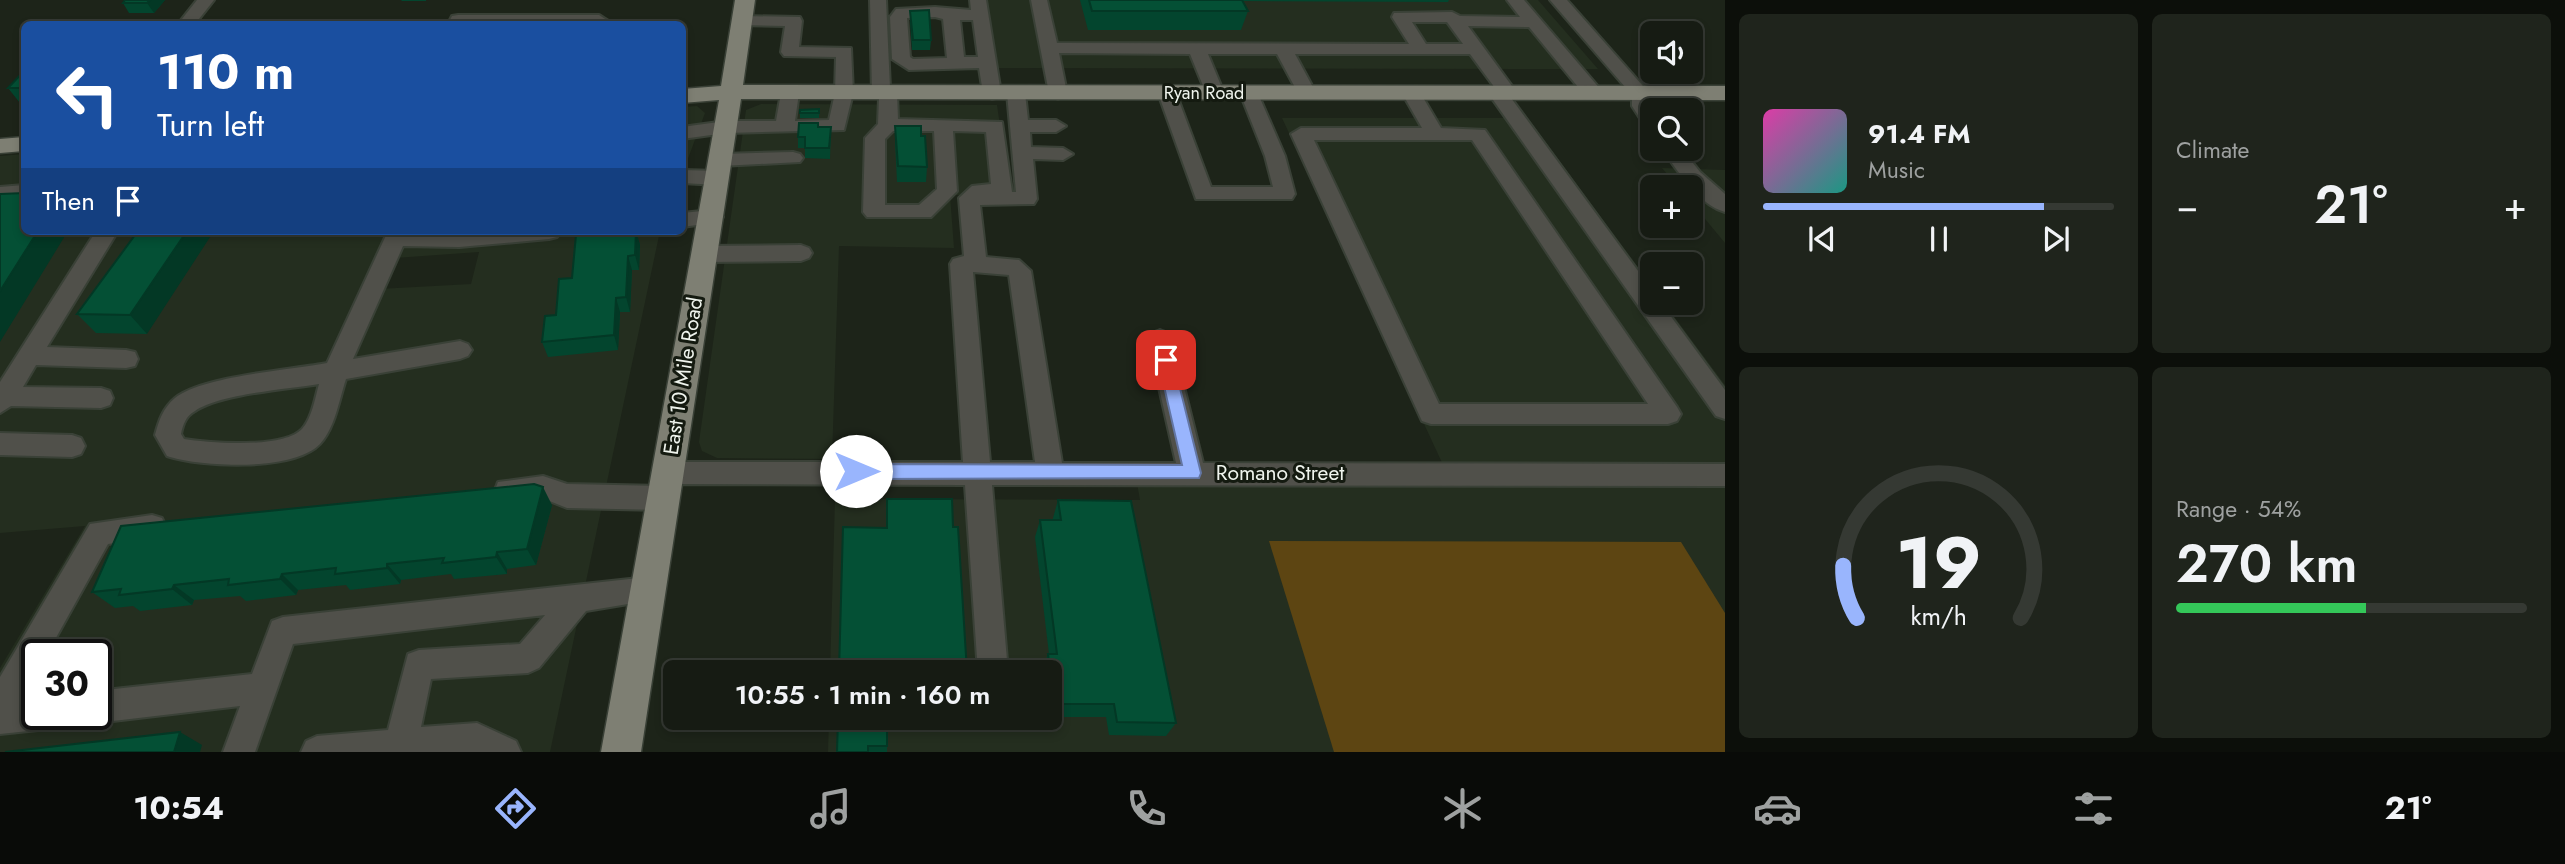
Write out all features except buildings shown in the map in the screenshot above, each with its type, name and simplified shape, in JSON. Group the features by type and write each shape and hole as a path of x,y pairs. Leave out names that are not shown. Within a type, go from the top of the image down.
{"main road":[{"name":"East 10 Mile Road","path":"621,752 703,254 697,219 720,169 745,0"},
{"name":"Ryan Road","path":"686,96 730,92 1725,93"},
{"path":"0,146 21,144"}],"street":[{"path":"188,21 206,0"},
{"path":"458,21 468,0"},
{"path":"541,19 557,0"},
{"path":"878,0 888,124 875,138 874,212 924,212 947,191 1002,191 995,126 888,124"},
{"path":"1039,0 1058,93"},
{"path":"1457,0 1475,49 1503,93 1725,409"},
{"path":"1515,0 1594,94"},
{"path":"1558,0 1641,94 1641,98"},
{"path":"987,62 909,65 901,59 897,39 898,17 902,13 935,12 951,15 979,8 992,93"},
{"path":"951,15 956,63"},
{"path":"1421,48 1400,17 1452,17 1464,22 1534,22"},
{"path":"485,21 600,21"},
{"path":"686,132 726,127 837,126 844,93 845,52 790,52 794,22 742,21"},
{"path":"1049,48 1475,49"},
{"path":"1197,48 1215,93"},
{"path":"1283,48 1307,93"},
{"path":"785,127 790,93"},
{"path":"976,264 969,198 1027,199 1016,93"},
{"path":"1167,93 1203,194 1284,194 1275,156 1249,93"},
{"path":"1410,93 1436,135"},
{"path":"943,126 947,191"},
{"path":"1020,126 1056,126"},
{"path":"1301,134 1436,135 1478,134 1668,414 1431,414 1301,134"},
{"path":"1023,153 1063,154"},
{"path":"686,175 793,158"},
{"path":"1681,161 1693,177 1725,205"},
{"path":"0,194 21,192"},
{"path":"2,399 105,235"},
{"path":"460,350 335,371 210,393 185,404 172,418 168,435 176,448 195,453 282,449 307,440 318,425 335,371 398,235 459,240 511,235"},
{"path":"703,254 801,253"},
{"path":"992,660 961,264 1011,266 1020,271 1050,472"},
{"path":"1160,339 1192,473"},
{"path":"29,356 126,359"},
{"path":"2,399 101,398"},
{"path":"0,444 72,446"},
{"name":"Romano Street","path":"488,492 543,487 567,496 665,485 979,472 1725,474"},
{"path":"0,707 100,533 183,524"},
{"path":"239,752 283,631 648,590"},
{"path":"401,745 419,665 527,659 577,598"},
{"path":"112,705 262,688"},
{"path":"0,718 21,716"},
{"path":"317,752 477,738 505,752"}],"shaded area":[{"path":"982,0 1538,0 1598,69 992,68"},
{"path":"761,104 997,105 1010,195 950,195 954,248 839,246 832,459 717,458 702,451 699,442 746,110"},
{"path":"697,106 705,113 686,164 686,107"},
{"path":"1282,118 1528,118 1640,270 1640,315 1673,315 1725,385 1725,752 828,752 829,730 1062,730 1062,660 830,660 835,499 1140,500 1137,483 1451,482"},
{"path":"21,154 21,235 385,235 360,290 471,284 479,252 395,258 405,235 659,235 550,752 0,752 0,668 85,526 0,533 0,156"},
{"path":"1662,168 1725,170 1725,243 1703,216 1703,175 1668,175"},
{"path":"1269,541 1681,542 1725,613 1725,752 1334,752"}],"route":[{"path":"856,471 1192,473 1166,360"}]}
